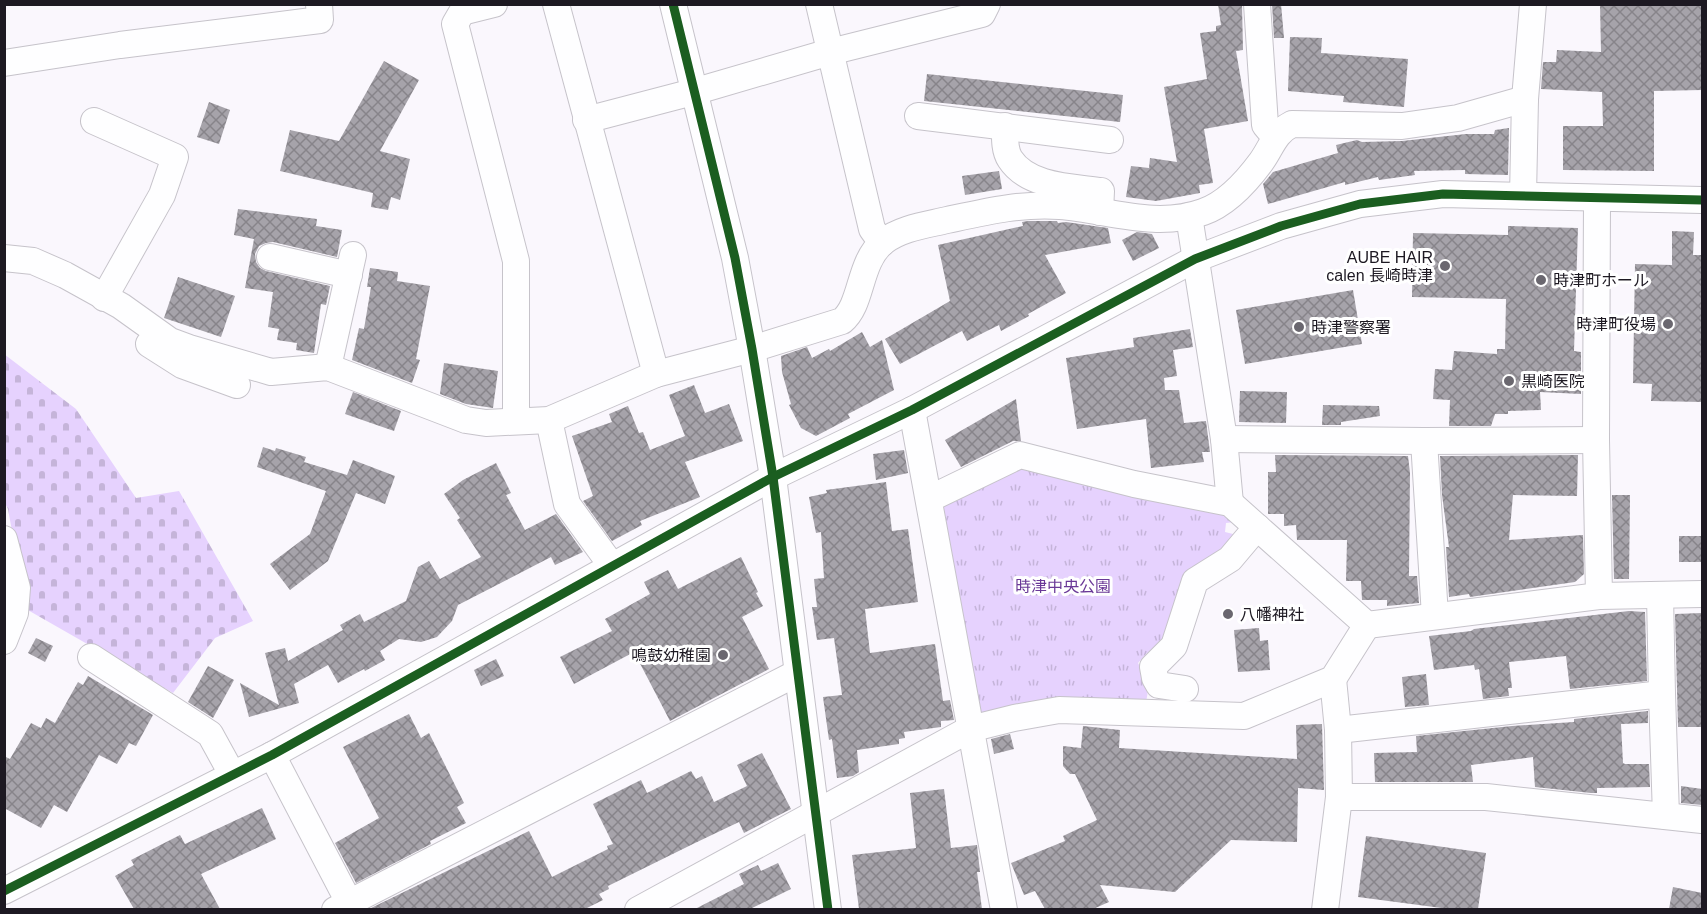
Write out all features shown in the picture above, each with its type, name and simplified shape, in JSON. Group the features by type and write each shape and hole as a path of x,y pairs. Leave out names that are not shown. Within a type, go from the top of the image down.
{"street":[{"path":"4,63 120,45 321,20 319,4"},
{"path":"494,4 462,12 455,24 516,261 516,421"},
{"path":"556,4 656,374"},
{"path":"673,4 735,258 752,349 773,477 828,909"},
{"path":"819,4 872,229 882,243"},
{"path":"586,120 830,52 982,14 987,4"},
{"path":"1257,4 1265,125 1275,137"},
{"path":"1523,196 1524,99 1533,4"},
{"path":"4,258 33,261 65,275 112,302 170,341 215,356 271,372 328,367 466,420 486,423 549,420 656,374 752,349 842,321 850,314 865,266 882,243 905,230 999,209 1025,206 1059,206 1161,220 1189,216 1206,211 1225,200 1262,161 1282,129 1292,124 1402,126 1458,118 1524,99"},
{"path":"918,116 1110,140"},
{"path":"94,121 175,157 162,195 112,302"},
{"path":"1005,126 1005,142 1009,158 1022,172 1036,179 1101,191 1100,212"},
{"path":"4,891 272,755 773,477 912,410 1196,259 1281,226 1360,204 1443,194 1702,200"},
{"path":"1597,199 1596,440 1599,596"},
{"path":"1189,216 1224,439 1230,503"},
{"path":"270,257 351,265 328,367"},
{"path":"112,302 138,337 182,365 237,386"},
{"path":"912,410 1004,909"},
{"path":"549,420 567,504 612,566"},
{"path":"1224,439 1596,440"},
{"path":"1424,441 1436,616"},
{"path":"929,499 1020,455 1134,484 1230,503 1367,625 1599,596 1702,594"},
{"path":"1185,689 1159,685 1153,666 1174,645 1195,581 1230,559 1257,527"},
{"path":"4,539 17,588 15,613 4,641"},
{"path":"1660,595 1666,816"},
{"path":"638,909 970,729 1014,718 1059,711 1244,716 1333,679 1367,625"},
{"path":"90,657 210,734 232,774"},
{"path":"272,755 346,907 797,673"},
{"path":"1325,909 1340,798 1338,730 1333,679"},
{"path":"1338,730 1662,694"},
{"path":"1340,798 1486,797 1702,820"}],"green space":[{"path":"4,354 76,409 136,498 179,491 253,621 215,638 173,693 26,609 5,503"},
{"name":"時津中央公園","path":"1020,467 1236,516 1235,522 1226,523 1225,532 1237,535 1172,636 1156,654 1147,653 1138,663 1149,684 1146,703 980,713 941,512 951,497"}],"building":[{"path":"1218,4 1242,4 1243,50 1236,51 1248,121 1204,129 1213,183 1199,185 1200,193 1156,201 1126,197 1131,166 1149,168 1150,158 1177,162 1164,87 1207,79 1200,33 1216,31 1216,26 1221,25"},
{"path":"1272,4 1281,4 1284,38 1274,38"},
{"path":"1600,4 1702,4 1702,90 1654,91 1654,171 1563,170 1563,126 1603,126 1602,92 1541,89 1543,62 1556,62 1557,50 1601,52"},
{"path":"1290,37 1322,38 1321,53 1408,59 1404,107 1343,102 1344,96 1288,91"},
{"path":"384,61 419,80 380,151 410,159 400,200 391,197 388,210 371,207 373,193 280,171 290,130 339,141"},
{"path":"927,74 1123,95 1120,122 924,101"},
{"path":"209,102 230,110 219,144 197,137"},
{"path":"1509,128 1508,175 1465,174 1465,170 1414,171 1415,175 1379,180 1378,177 1345,185 1345,182 1268,204 1263,184 1273,172 1338,153 1336,145 1357,140 1362,142 1402,141 1466,134 1494,134 1495,130"},
{"path":"999,171 1002,189 965,195 962,176"},
{"path":"238,209 317,219 316,226 342,230 337,257 273,242 259,246 255,254 256,262 266,271 330,286 326,305 321,304 314,353 296,350 297,343 277,340 279,329 268,327 273,292 245,288 254,239 234,235"},
{"path":"1057,221 1058,223 1108,228 1111,243 1045,255 1066,293 1028,314 1029,316 1001,331 999,325 967,341 962,331 900,364 885,339 950,301 938,245 1023,226 1022,222"},
{"path":"1508,226 1578,228 1574,351 1581,352 1581,394 1540,392 1541,410 1508,411 1508,414 1495,414 1491,426 1449,426 1450,400 1433,399 1435,369 1452,370 1454,351 1497,354 1497,349 1505,349 1506,299 1412,297 1413,233 1508,235"},
{"name":"時津町役場","path":"1672,231 1694,232 1693,255 1702,255 1702,402 1651,401 1652,384 1633,383 1635,264 1672,265"},
{"path":"1137,232 1152,234 1159,248 1133,261 1122,240"},
{"path":"370,268 398,272 397,281 430,286 416,359 420,360 412,383 352,360 359,328 364,329 371,287 367,287"},
{"path":"178,277 235,296 221,337 164,318"},
{"name":"時津警察署","path":"1353,290 1362,344 1245,364 1236,310"},
{"path":"1190,329 1193,347 1173,350 1177,376 1164,378 1165,390 1179,390 1184,423 1206,421 1210,452 1202,452 1204,462 1151,468 1146,419 1077,429 1066,358 1134,347 1133,338"},
{"path":"862,332 870,347 882,340 894,390 848,414 850,418 816,436 801,428 789,405 791,404 782,372 781,356 807,347 812,358 829,349 830,351"},
{"path":"444,363 498,371 493,408 466,404 440,394"},
{"path":"694,385 705,413 729,404 743,441 685,462 700,497 640,521 642,525 612,541 583,501 593,496 572,436 612,422 609,414 628,406 639,433 643,432 650,450 685,436 669,395"},
{"path":"1240,391 1287,392 1286,423 1239,422"},
{"path":"353,392 401,411 394,431 345,414"},
{"path":"1016,399 1021,441 1013,441 961,467 945,440"},
{"path":"1323,405 1379,406 1380,416 1341,422 1341,425 1322,425"},
{"path":"263,447 275,451 276,448 306,457 304,462 347,475 353,460 395,476 385,504 356,493 328,561 290,590 270,564 310,534 326,491 257,467"},
{"path":"904,450 908,473 876,480 873,454"},
{"path":"1275,455 1408,456 1410,473 1409,576 1417,576 1419,603 1387,606 1387,600 1362,600 1361,581 1346,581 1347,540 1297,540 1296,525 1284,526 1284,514 1268,514 1268,472 1276,472"},
{"path":"1578,455 1577,496 1513,495 1509,540 1583,535 1584,574 1575,582 1470,597 1469,594 1449,597 1446,547 1449,547 1442,495 1440,456"},
{"path":"496,463 511,493 506,495 525,530 556,514 583,552 555,565 551,557 458,605 452,621 437,637 421,642 399,639 380,651 385,660 338,683 328,665 294,684 299,703 249,717 240,683 279,705 265,653 285,648 288,661 343,630 340,625 360,614 364,622 406,601 418,567 429,561 440,579 481,557 457,520 460,518 444,494 463,480"},
{"path":"886,482 892,531 908,529 918,602 865,609 870,653 935,644 943,701 950,700 954,720 941,721 941,727 904,732 905,738 899,739 899,744 857,750 859,772 853,776 837,778 823,697 842,695 834,638 817,640 812,607 817,607 814,579 824,578 821,532 816,533 809,497 827,493 826,490"},
{"path":"1612,495 1630,495 1629,579 1614,579"},
{"path":"1679,536 1702,536 1702,562 1679,562"},
{"path":"741,557 763,606 742,617 769,669 670,721 634,652 574,684 560,657 612,631 605,619 650,594 644,582 668,570 678,589"},
{"path":"1629,611 1645,612 1647,681 1570,689 1566,656 1509,662 1512,688 1508,688 1509,696 1483,699 1479,669 1475,670 1474,665 1434,670 1429,636"},
{"path":"1702,613 1702,727 1678,727 1675,614"},
{"path":"1259,628 1260,641 1268,640 1270,670 1238,672 1234,630"},
{"path":"36,638 53,646 45,662 28,653"},
{"path":"496,659 504,676 481,686 474,670"},
{"path":"208,666 234,680 213,718 188,702"},
{"path":"1426,674 1429,705 1405,707 1402,677"},
{"path":"88,676 153,715 136,746 129,743 117,764 99,755 67,812 54,805 41,828 4,808 4,756 10,759 31,723 41,728 46,718 55,723 78,682 83,685"},
{"path":"1648,711 1648,723 1621,724 1623,763 1649,764 1650,787 1597,788 1597,793 1591,793 1535,787 1533,757 1471,765 1473,782 1375,782 1374,753 1417,752 1416,736 1574,722 1574,719"},
{"path":"409,714 421,738 429,733 464,803 457,807 466,823 356,883 335,843 379,818 343,747"},
{"path":"1322,724 1324,790 1298,788 1297,842 1231,840 1175,892 1100,885 1109,902 1093,909 1045,909 1035,891 1024,895 1011,863 1065,841 1063,836 1097,820 1075,774 1070,774 1063,766 1063,746 1081,748 1083,726 1120,730 1119,748 1297,759 1296,725"},
{"path":"1010,734 1014,749 994,754 991,739"},
{"path":"762,753 791,809 744,833 739,822 695,843 608,886 609,889 599,894 603,900 585,909 369,909 529,831 552,877 608,849 607,846 613,844 593,804 641,780 647,793 691,771 696,779 702,776 714,802 747,786 737,765"},
{"path":"1681,786 1702,789 1702,805 1681,803"},
{"path":"944,789 951,848 977,845 980,872 977,872 982,909 859,909 852,855 916,848 910,793"},
{"path":"262,808 276,839 201,874 220,909 134,909 115,876 134,865 131,860 180,835 185,844"},
{"path":"1366,836 1486,853 1478,909 1449,909 1358,897"},
{"path":"778,863 791,889 750,909 695,909 744,884 739,874 758,865 761,871"},
{"path":"1673,887 1702,893 1702,909 1669,909"}],"cycle path":[{"path":"673,4 735,258 752,349 773,477 828,910"},
{"path":"4,891 272,755 773,477 912,410 1195,259 1281,226 1360,204 1443,194 1702,200"}],"place":[{"name":"AUBE HAIR calen 長崎時津","path":"1445,266"},
{"name":"時津町ホール","path":"1541,280"},
{"name":"時津町役場","path":"1668,324"},
{"name":"時津警察署","path":"1299,327"},
{"name":"黒崎医院","path":"1509,381"},
{"name":"八幡神社","path":"1228,614"},
{"name":"鳴鼓幼稚園","path":"723,655"}]}
